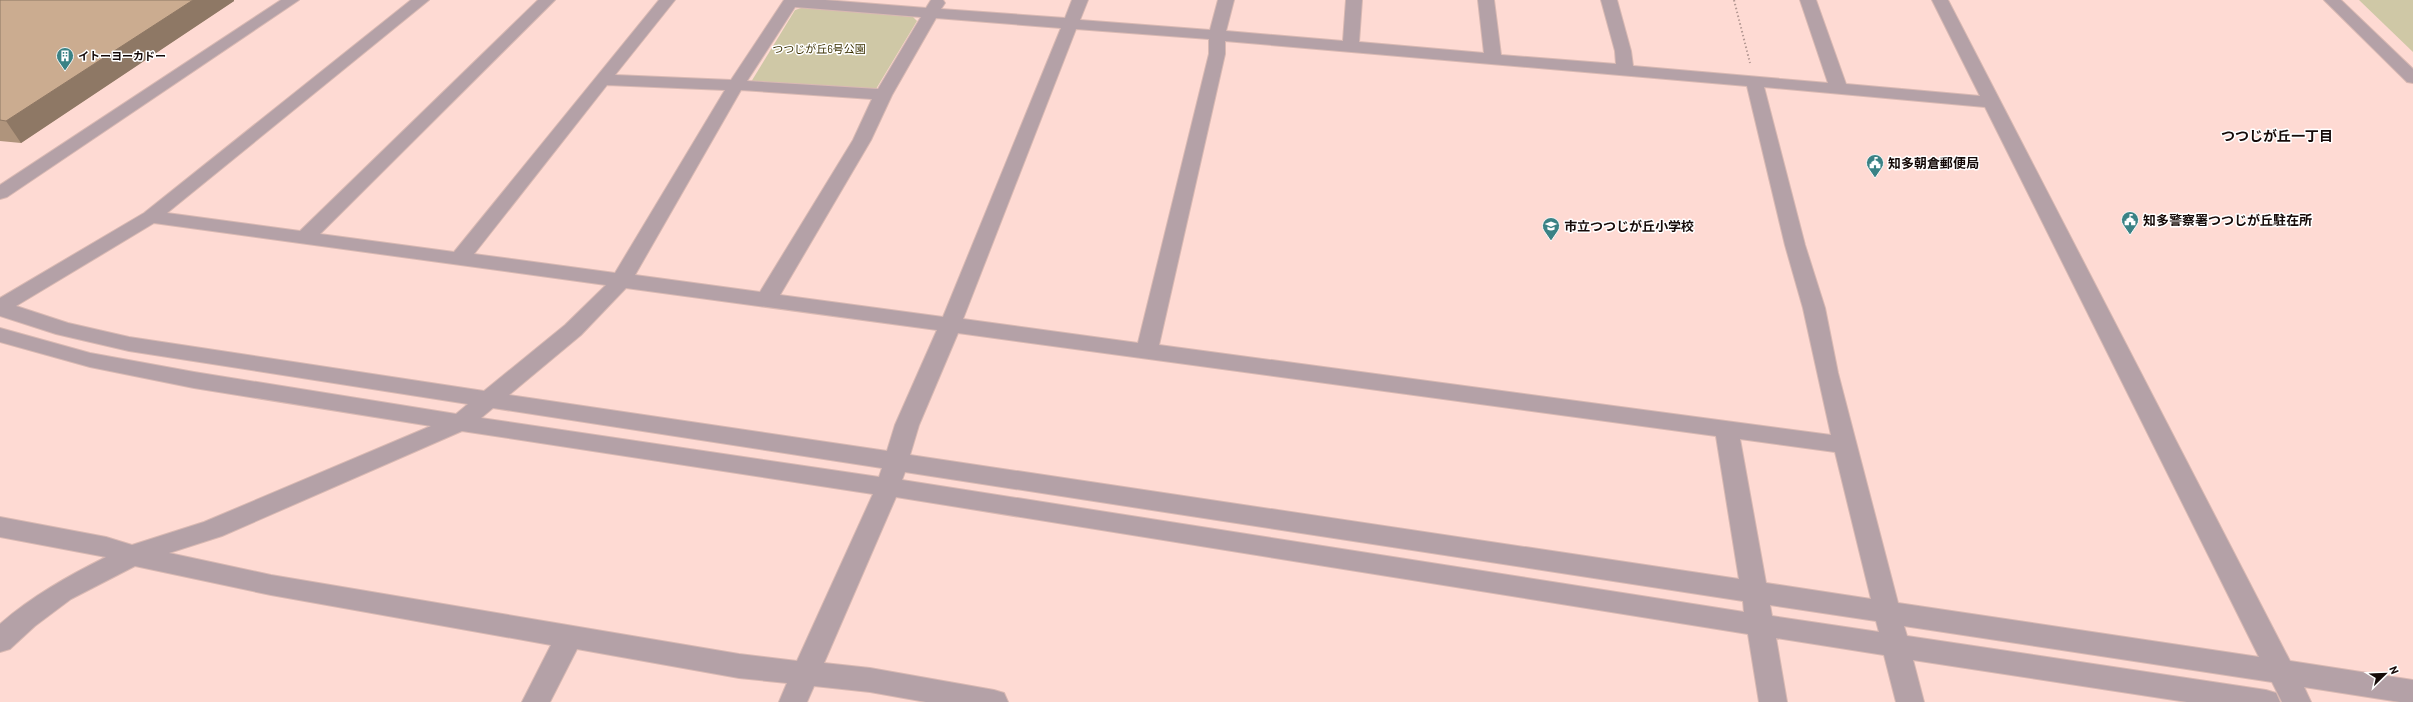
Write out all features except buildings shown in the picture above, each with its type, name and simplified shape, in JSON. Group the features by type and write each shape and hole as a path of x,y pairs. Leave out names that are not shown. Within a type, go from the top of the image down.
{"street":[{"path":"0,193 291,0"},
{"path":"0,308 151,217 421,0"},
{"path":"304,238 547,0"},
{"path":"459,259 667,0"},
{"path":"793,702 888,487 907,425 950,325 1080,0"},
{"path":"1147,351 1217,54 1217,36 1226,0"},
{"path":"1351,48 1354,0"},
{"path":"1486,0 1493,59"},
{"path":"1609,0 1623,51 1625,70"},
{"path":"1808,0 1840,89"},
{"path":"1940,0 2297,702"},
{"path":"2332,0 2413,78"},
{"path":"0,641 25,618 62,592 132,555 213,529 363,466 460,423 486,399 573,330 621,281 736,85 792,1 934,7 1071,24 1754,80 1992,102"},
{"path":"766,300 862,140 883,95 934,7"},
{"path":"602,80 736,85 883,95"},
{"path":"1754,80 1795,246 1814,308 1827,373 1910,702"},
{"path":"151,217 1845,445"},
{"path":"0,308 29,320 113,341 895,462 2413,692"},
{"path":"0,335 90,360 186,379 460,423 888,487 1760,625 2266,702"},
{"path":"1726,430 1774,702"},
{"path":"0,527 106,547 132,555 271,585 739,666 870,680 994,702"},
{"path":"536,702 569,637"}],"path":[{"path":"1734,0 1754,80"}],"green space":[{"path":"2359,0 2413,0 2413,52"},
{"name":"つつじが丘6号公園","path":"804,7 913,17 917,21 876,89 751,82 795,10"}],"place":[{"name":"イトーヨーカドー","path":"65,71"},
{"name":"知多朝倉郵便局","path":"1875,178"},
{"name":"知多警察署つつじが丘駐在所","path":"2130,235"},
{"name":"市立つつじが丘小学校","path":"1551,241"}],"district":[{"name":"つつじが丘一丁目","path":"2277,136"}]}
